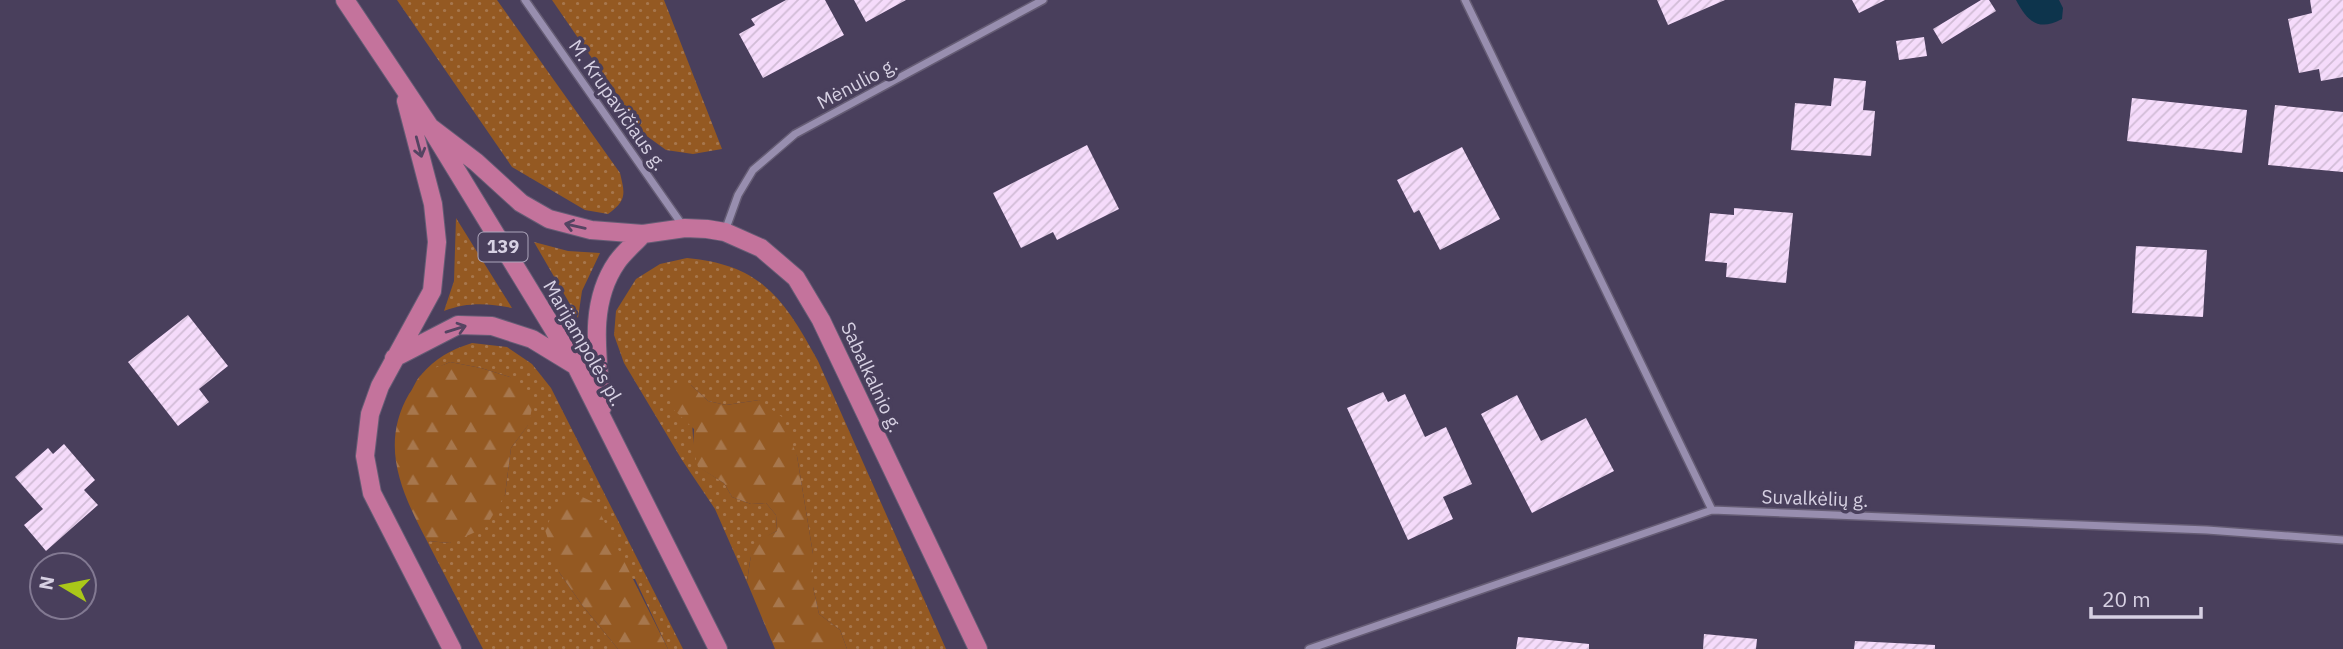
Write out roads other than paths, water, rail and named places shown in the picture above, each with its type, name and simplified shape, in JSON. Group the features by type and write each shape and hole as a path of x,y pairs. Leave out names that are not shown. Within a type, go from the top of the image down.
{"main road":[{"name":"Marijampolės pl.","path":"345,0 430,127 576,366 718,649"},
{"path":"400,81 433,204 436,242 432,291 380,386 370,414 365,456 372,493 452,649"},
{"name":"Sabalkalnio g.","path":"430,127 476,162 521,203 549,219 591,230 643,234 685,228 725,232 761,248 796,278 821,320 978,649"},
{"path":"602,415 596,330 600,294 618,261 643,234"},
{"path":"394,358 458,325 492,326 532,339 576,366"}],"street":[{"name":"M. Krupavičiaus g.","path":"525,0 685,228"},
{"name":"Mėnulio g.","path":"725,232 738,195 753,170 795,134 1044,0"},
{"path":"1465,0 1712,510"},
{"name":"Suvalkėlių g.","path":"1309,649 1712,510 2207,530 2343,540"}],"water":[{"path":"2016,0 2059,0 2063,8 2062,19 2046,24 2034,22 2024,14"}]}
